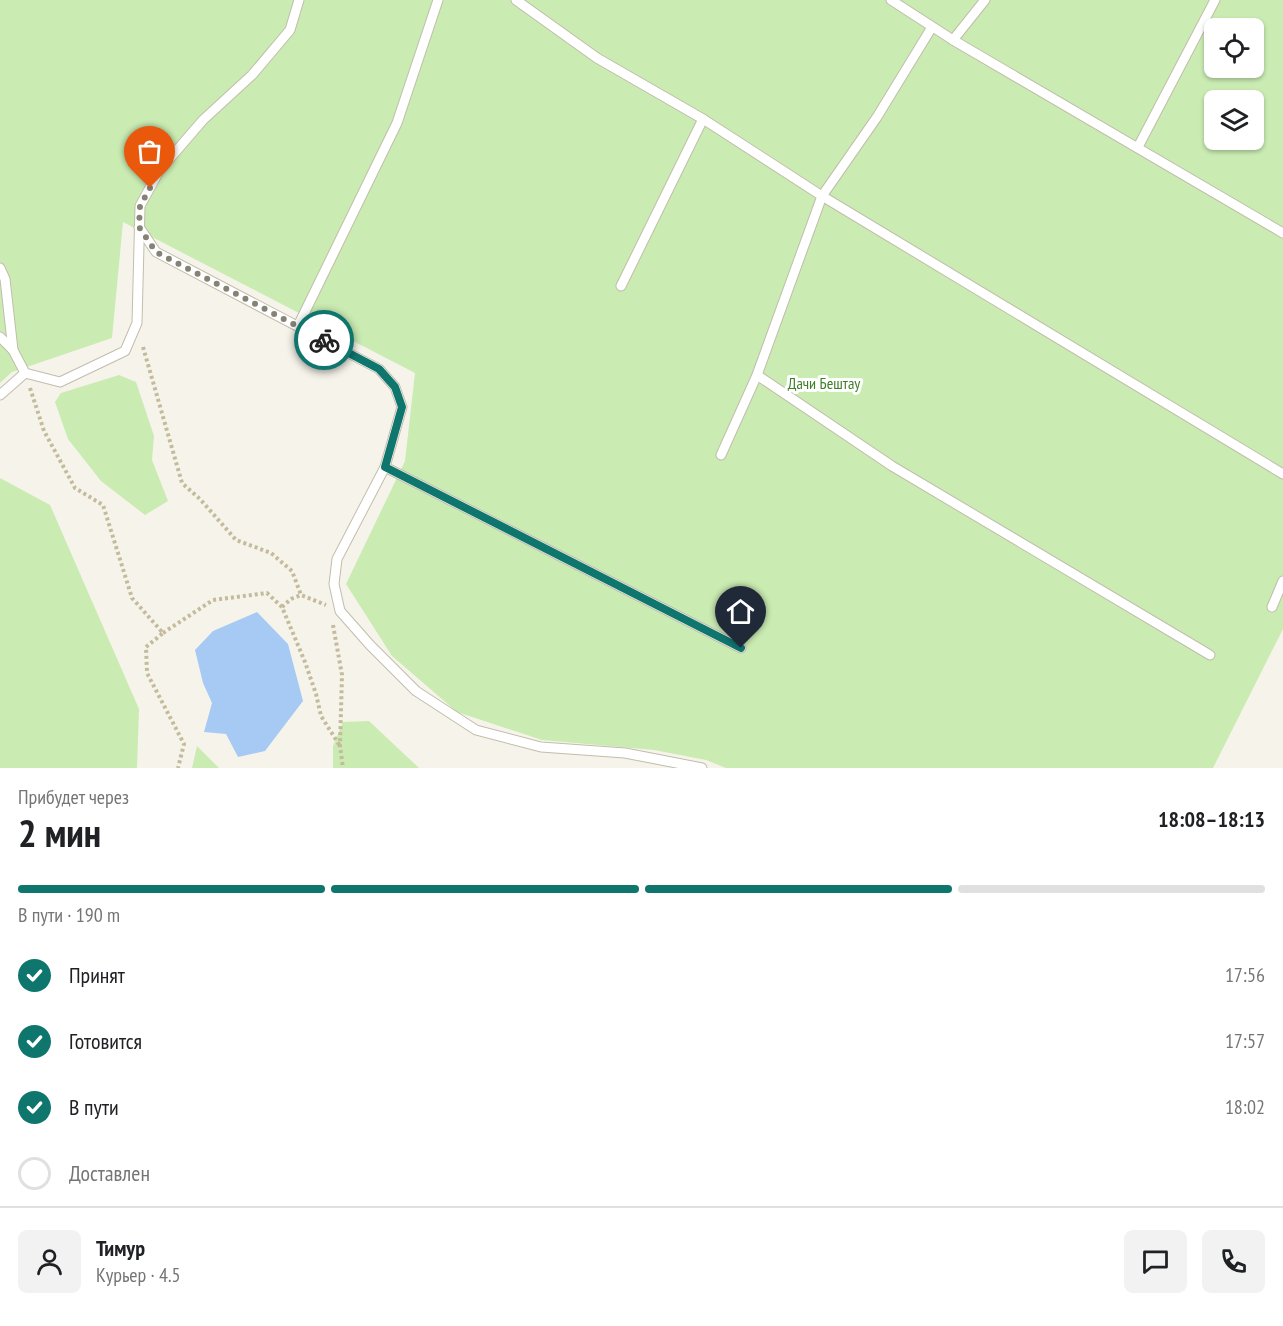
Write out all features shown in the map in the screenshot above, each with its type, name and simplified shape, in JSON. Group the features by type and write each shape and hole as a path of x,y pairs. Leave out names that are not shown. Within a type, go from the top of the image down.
{"lane":[{"path":"0,337 13,350 25,373 60,382 125,351 137,323 140,206 159,171 203,120 252,75 290,30 299,0"},
{"path":"298,326 397,123 438,0"},
{"path":"516,0 597,58 703,119 822,196 1283,474"},
{"path":"891,0 953,40 1283,233"},
{"path":"953,40 986,0"},
{"path":"1138,147 1215,0"},
{"path":"721,455 757,375 822,196 877,117 932,27"},
{"path":"621,286 703,119"},
{"path":"139,227 156,252 379,369 395,387 402,407 385,467 337,559 334,584 340,611 370,645 417,691 476,730 541,747 625,753 702,768"},
{"path":"0,268 5,279 13,350"},
{"path":"0,395 25,373"},
{"path":"757,375 892,466 1210,655"},
{"path":"385,467 741,648"},
{"path":"1272,607 1283,581"}],"path":[{"path":"137,323 182,483 200,499 236,540 271,553 292,571 301,595"},
{"path":"25,373 44,431 75,488 103,505 132,598 163,633"},
{"path":"178,768 184,744 147,673 146,647 213,600 267,592 282,607 305,662 321,716 340,746"},
{"path":"282,607 291,599 301,595 340,611 333,624 342,675 340,746 343,768"}],"green space":[{"name":"Дачи Бештау","path":"0,0 1283,0 1283,629 1213,768 726,768 706,760 654,750 542,740 457,712 392,656 346,584 405,461 415,373 123,222 112,338 12,372 0,383"},
{"path":"119,375 136,382 154,436 152,460 168,501 145,515 101,481 68,439 55,402 61,393"},
{"path":"0,478 50,505 139,709 137,768 0,768"},
{"path":"369,721 419,768 333,768 333,746 343,722"},
{"path":"197,746 219,768 192,768"}],"water":[{"path":"257,612 288,644 303,701 265,751 238,757 226,734 204,732 212,703 203,683 195,650 213,631"}],"way so far":[{"path":"150,188 140,206 139,227 156,252 324,340"}],"route":[{"path":"324,340 379,369 395,387 402,407 385,467 741,648"}]}
